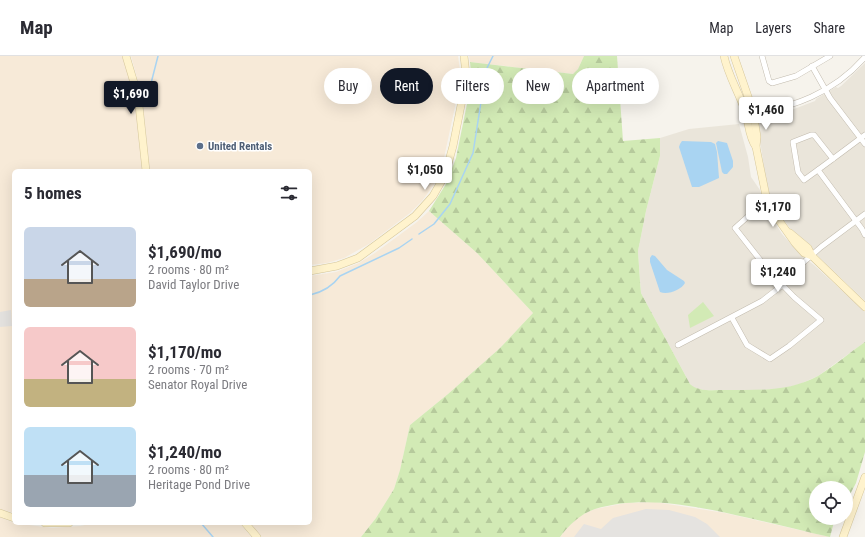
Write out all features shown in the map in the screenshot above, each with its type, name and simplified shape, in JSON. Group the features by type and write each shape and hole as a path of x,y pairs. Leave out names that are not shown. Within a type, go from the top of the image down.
{"street":[{"path":"126,56 138,96 146,169"},
{"path":"312,271 337,266 358,258 415,216 433,196 445,175 453,146 465,85 466,74 464,56"},
{"path":"724,56 726,65 742,103 750,116"},
{"path":"734,56 747,93 752,138 756,147 765,191 777,218 786,230 808,248 812,256 865,307"},
{"path":"762,56 769,81 772,83 796,76 830,56"},
{"path":"750,116 798,103 826,90 845,77 865,57"},
{"path":"812,66 826,90 863,137 865,144"},
{"path":"833,160 814,135 794,141 793,144 796,165 804,180 833,160 863,137"},
{"path":"818,170 856,220 865,235"},
{"path":"732,318 745,342 770,359 803,336 821,320 782,285 734,228 754,211 770,204"},
{"path":"678,345 762,302 812,256 865,214"},
{"path":"843,537 865,477"},
{"path":"0,513 12,517"},
{"path":"247,525 257,537"}],"shaded area":[{"path":"0,56 122,56 136,103 142,169 12,169 12,512 0,509"},
{"path":"131,56 458,56 460,68 441,68 441,104 456,104 442,167 436,182 422,201 410,213 369,244 344,258 327,263 312,265 312,169 150,169 142,96"},
{"path":"469,56 584,56 578,68 572,68 572,74 564,73 564,68 522,68 470,62"},
{"path":"865,63 865,301 792,231 778,212 770,197 766,181 757,120 760,116 771,115 794,109 815,101 836,87 838,88 841,86"},
{"path":"739,124 748,157 751,177 760,190 766,208 782,234 801,255 865,312 865,342 818,376 800,384 782,389 704,390 694,388 690,384 641,293 638,251 646,211 660,156 660,138 689,129"},
{"path":"429,211 477,253 533,313 500,348 410,425 400,470 394,489 376,518 361,537 262,537 252,525 312,525 312,276 336,272 359,263 417,222"},
{"path":"11,310 12,326 0,327 0,312"},
{"path":"655,502 725,513 830,537 560,537 579,516 595,509 626,503"},
{"path":"646,509 669,510 695,517 707,524 720,537 574,537 584,524 601,529 613,518"},
{"path":"0,517 12,522 12,525 29,525 52,528 85,525 242,525 251,537 0,537"}],"green space":[{"path":"584,56 617,56 618,68 578,68"},
{"path":"470,62 522,68 512,68 512,104 564,104 564,73 572,74 572,104 620,104 623,141 660,138 660,156 646,211 638,251 641,293 693,387 711,390 760,390 796,385 818,376 865,342 865,452 856,483 853,489 853,481 809,481 809,525 833,525 830,537 692,506 653,502 614,505 595,509 575,520 560,537 361,537 376,518 394,489 400,470 410,425 500,348 533,313 477,253 429,211 446,184 456,158 467,104 504,104 504,68 471,68"},
{"path":"703,302 714,316 690,328 688,315"}],"water":[{"path":"682,141 711,142 715,144 719,178 699,187 692,187 679,147"},
{"path":"718,141 727,143 733,161 733,167 727,174 722,172 716,143"},
{"path":"652,255 655,256 667,270 684,281 685,283 683,286 670,292 660,292 650,262"}],"waterway":[{"path":"148,95 158,56"},
{"path":"419,234 434,224 450,204 473,153 486,70 493,56"},
{"path":"312,294 327,288 340,276 399,248 412,239"},
{"path":"203,525 213,537"}],"place":[{"name":"United Rentals","path":"200,146"}]}
